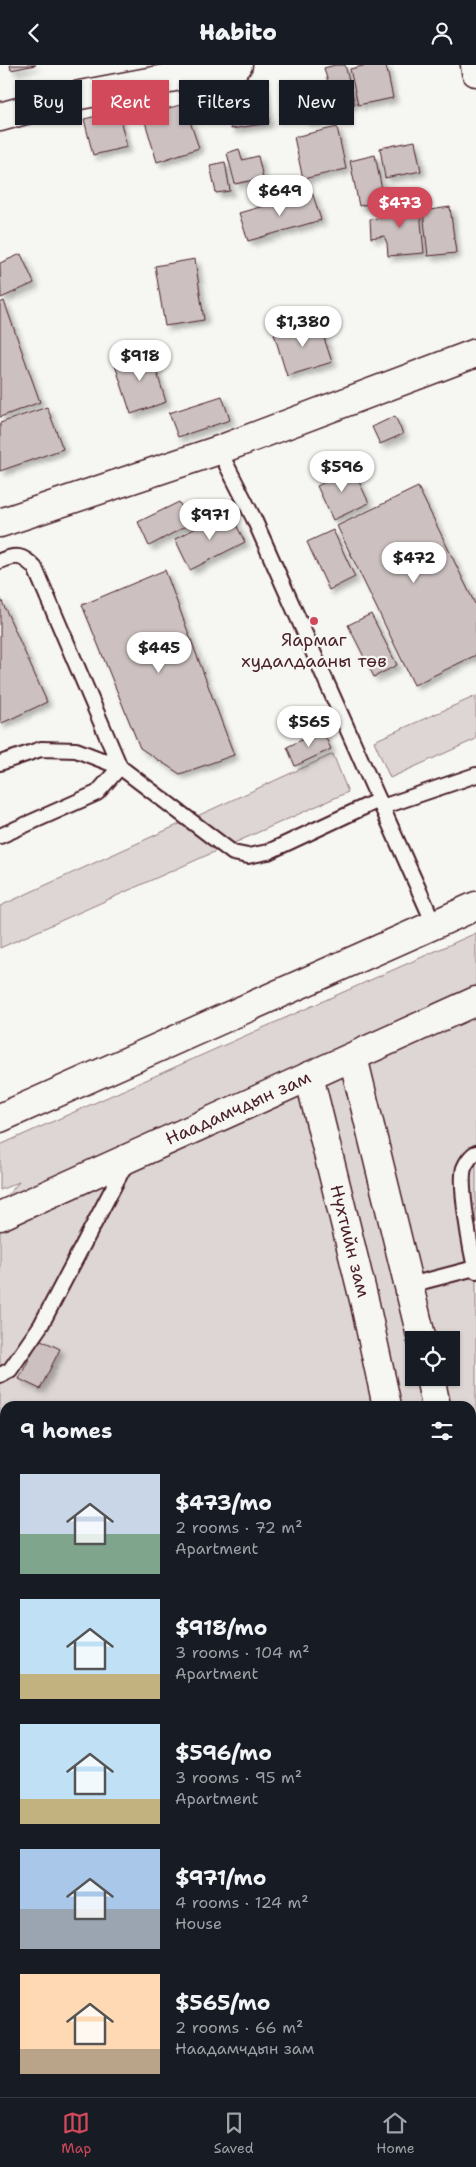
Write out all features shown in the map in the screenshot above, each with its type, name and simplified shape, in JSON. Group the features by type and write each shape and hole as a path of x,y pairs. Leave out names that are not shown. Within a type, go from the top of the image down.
{"main road":[{"path":"0,117 80,95 238,65"},
{"path":"475,65 476,72"},
{"path":"0,523 219,450 476,353"},
{"path":"0,1117 476,905"},
{"name":"Наадамчдын зам","path":"0,1216 476,1001"},
{"path":"354,1057 420,1331"},
{"name":"Нүхтийн зам","path":"309,1076 365,1305 386,1401"},
{"path":"432,1386 435,1401"}],"lane":[{"path":"219,450 254,519 434,924"},
{"path":"0,561 13,555 25,557 35,568 120,767"},
{"path":"0,763 41,749 76,750 120,767 233,853 248,856 268,852 380,803 476,775"},
{"path":"0,836 96,793 120,767"},
{"path":"410,1285 476,1269 463,1190 464,1169 476,1153"},
{"path":"0,1375 10,1370 41,1325 129,1158"}],"shaded area":[{"path":"476,696 476,739 390,778 374,741"},
{"path":"333,754 348,792 0,948 0,906"},
{"path":"476,933 476,1401 0,1401 0,1204 19,1182 0,1190 0,1145"}],"building":[{"path":"10,65 36,65 11,70"},
{"path":"345,65 349,80 327,80 324,68"},
{"path":"367,65 386,65 393,98 358,105 354,80 350,69"},
{"path":"179,105 179,125 191,125 199,148 157,162 146,125 169,125 169,108"},
{"path":"92,117 92,125 122,125 127,147 93,155 84,119"},
{"path":"230,125 256,125 231,129"},
{"path":"337,127 346,169 303,179 294,137"},
{"path":"415,141 421,171 385,178 380,148"},
{"path":"239,149 242,160 258,156 263,178 235,184 227,153"},
{"path":"375,155 384,200 359,206 350,161"},
{"path":"225,162 230,191 216,193 210,165"},
{"path":"312,192 321,220 248,241 239,213"},
{"path":"409,200 410,212 420,211 424,253 388,256 387,243 384,236 371,238 370,219 388,217 386,203"},
{"path":"450,207 456,253 428,256 423,211"},
{"path":"21,254 34,283 1,298 0,263"},
{"path":"195,259 204,320 165,326 155,266"},
{"path":"4,301 40,402 0,417 0,303"},
{"path":"318,320 332,362 287,376 274,334"},
{"path":"150,350 166,402 131,414 114,362"},
{"path":"222,396 230,420 178,437 169,413"},
{"path":"47,407 63,449 0,471 0,423"},
{"path":"395,416 403,434 380,444 372,427"},
{"path":"337,467 342,477 354,471 369,503 333,520 317,486 325,482 322,475"},
{"path":"418,487 476,606 476,655 414,685 337,526"},
{"path":"179,502 190,524 149,546 138,522"},
{"path":"229,511 245,542 190,570 175,539"},
{"path":"333,530 355,577 329,590 307,542"},
{"path":"165,570 234,755 180,774 140,748 82,605"},
{"path":"0,597 47,702 0,724"},
{"path":"371,614 397,665 374,677 348,625"},
{"path":"322,730 331,749 295,766 287,747"},
{"path":"39,1339 60,1349 40,1389 19,1379"}],"place":[{"name":"Яармаг худалдааны төв","path":"314,621"}]}
